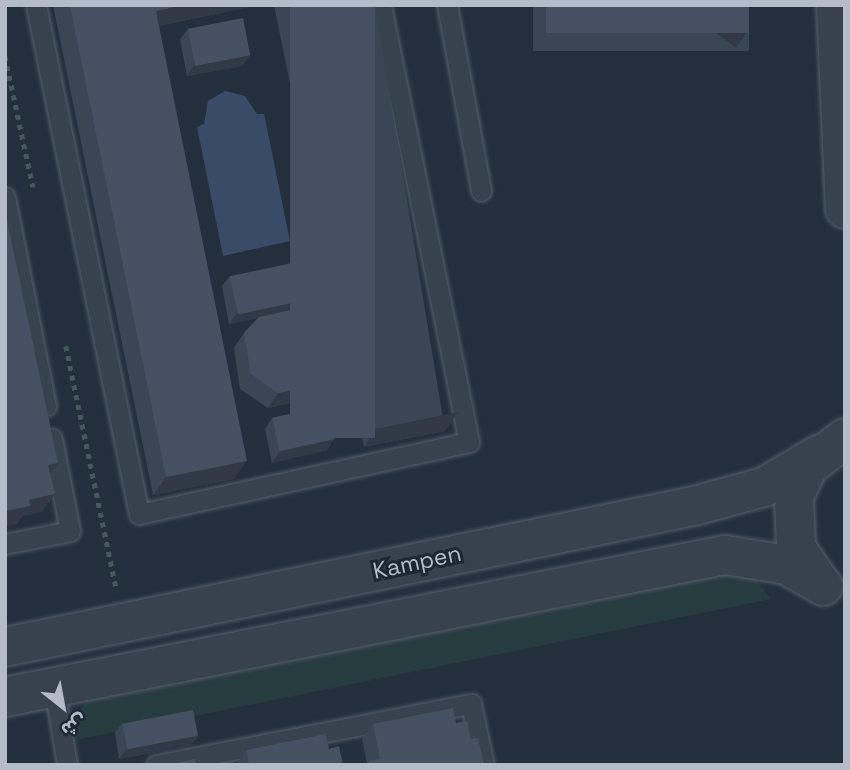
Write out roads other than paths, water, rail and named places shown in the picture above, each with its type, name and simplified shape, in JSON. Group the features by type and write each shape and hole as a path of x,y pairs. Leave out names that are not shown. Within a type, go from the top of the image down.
{"street":[{"path":"836,5 845,209"},
{"path":"834,592 800,556 792,522 800,481 838,440"},
{"name":"Kampen","path":"5,647 694,506 764,486 838,440"},
{"path":"5,697 725,555 775,561 834,592"}],"lane":[{"path":"36,5 139,514 469,442 381,5"},
{"path":"447,5 481,191"},
{"path":"5,197 70,531 5,544"},
{"path":"54,687 68,765"},
{"path":"156,765 471,704 484,765"}],"water":[{"path":"225,91 245,96 257,114 264,114 290,241 223,256 197,127 204,124 208,101"}]}
